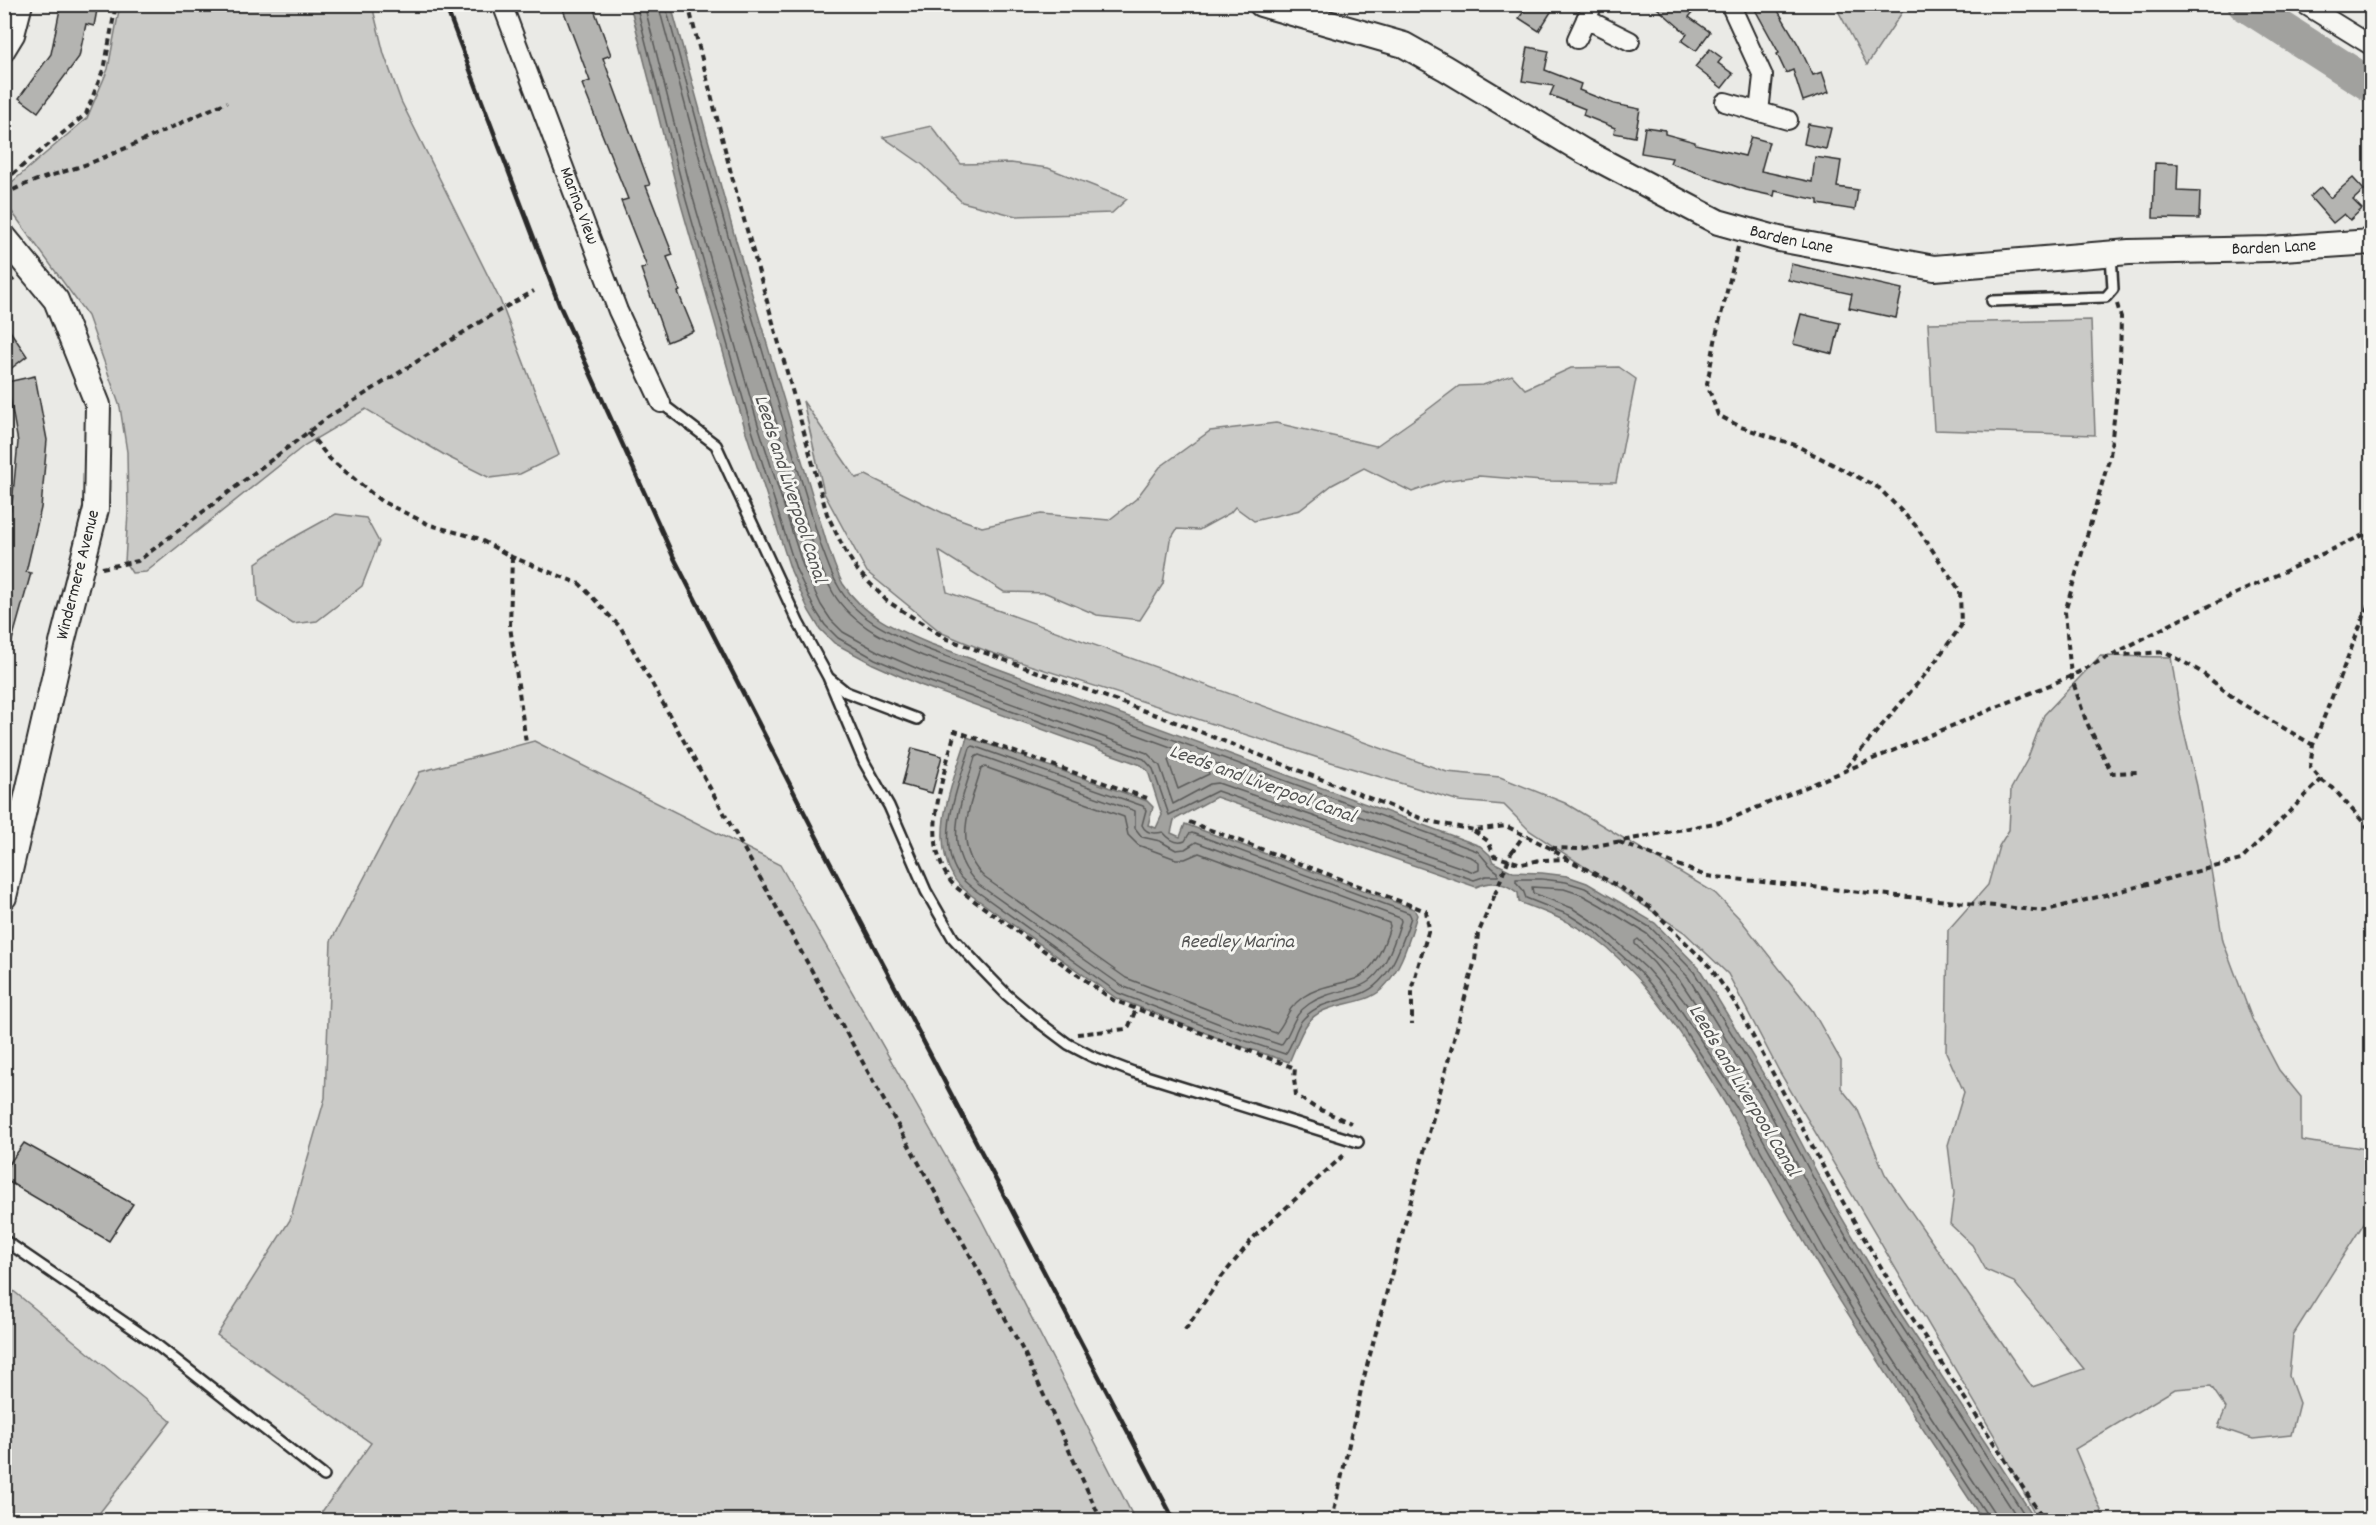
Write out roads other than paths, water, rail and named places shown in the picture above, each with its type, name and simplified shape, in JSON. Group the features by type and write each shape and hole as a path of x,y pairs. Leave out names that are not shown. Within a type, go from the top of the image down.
{"street":[{"path":"4,54 15,35 23,4"},
{"name":"Marina View","path":"502,4 618,311 661,404"},
{"name":"Barden Lane","path":"1261,4 1404,45 1583,152 1718,222 1779,239 1934,268 2111,254 2269,249 2372,242"},
{"path":"1730,4 1763,76 1759,112"},
{"path":"2304,4 2372,46"},
{"path":"1576,39 1590,12 1630,41"},
{"path":"1725,102 1788,120"},
{"name":"Windermere Avenue","path":"4,237 56,300 98,405 96,509 63,639 5,891"}],"lane":[{"path":"1992,301 2106,297 2113,289 2111,254"},
{"path":"661,404 716,445 798,622 828,677 864,762 888,806 926,891 953,938 1007,995 1068,1044 1091,1056 1133,1072 1358,1142"},
{"path":"828,677 846,692 917,719"},
{"path":"4,1240 153,1342 324,1476"}],"water":[{"path":"630,5 671,5 734,234 827,544 843,584 851,595 881,620 928,643 1480,846 1490,855 1493,862 1513,872 1567,876 1587,883 1655,923 1699,968 1775,1093 1832,1201 1876,1276 2036,1520 1983,1520 1833,1291 1714,1085 1664,1010 1624,963 1593,937 1557,917 1519,902 1518,893 1513,889 1503,884 1492,883 1476,887 1216,797 1174,820 1171,833 1180,837 1185,824 1414,909 1417,915 1404,955 1388,982 1373,996 1332,1007 1314,1016 1302,1033 1289,1062 1226,1041 1116,998 960,885 954,878 947,861 943,844 943,826 950,789 967,737 1147,801 1153,807 1148,825 1156,828 1162,815 1148,771 1141,765 920,685 834,643 820,629 791,571 746,432 680,201"}],"waterway":[{"path":"2244,4 2372,86"}],"railway":[{"path":"445,4 559,304 673,556 827,857 1174,1520"}],"water label":[{"name":"Leeds and Liverpool Canal","path":"789,489"},
{"name":"Leeds and Liverpool Canal","path":"1262,785"},
{"name":"Reedley Marina","path":"1237,943"},
{"name":"Leeds and Liverpool Canal","path":"1743,1091"}]}
